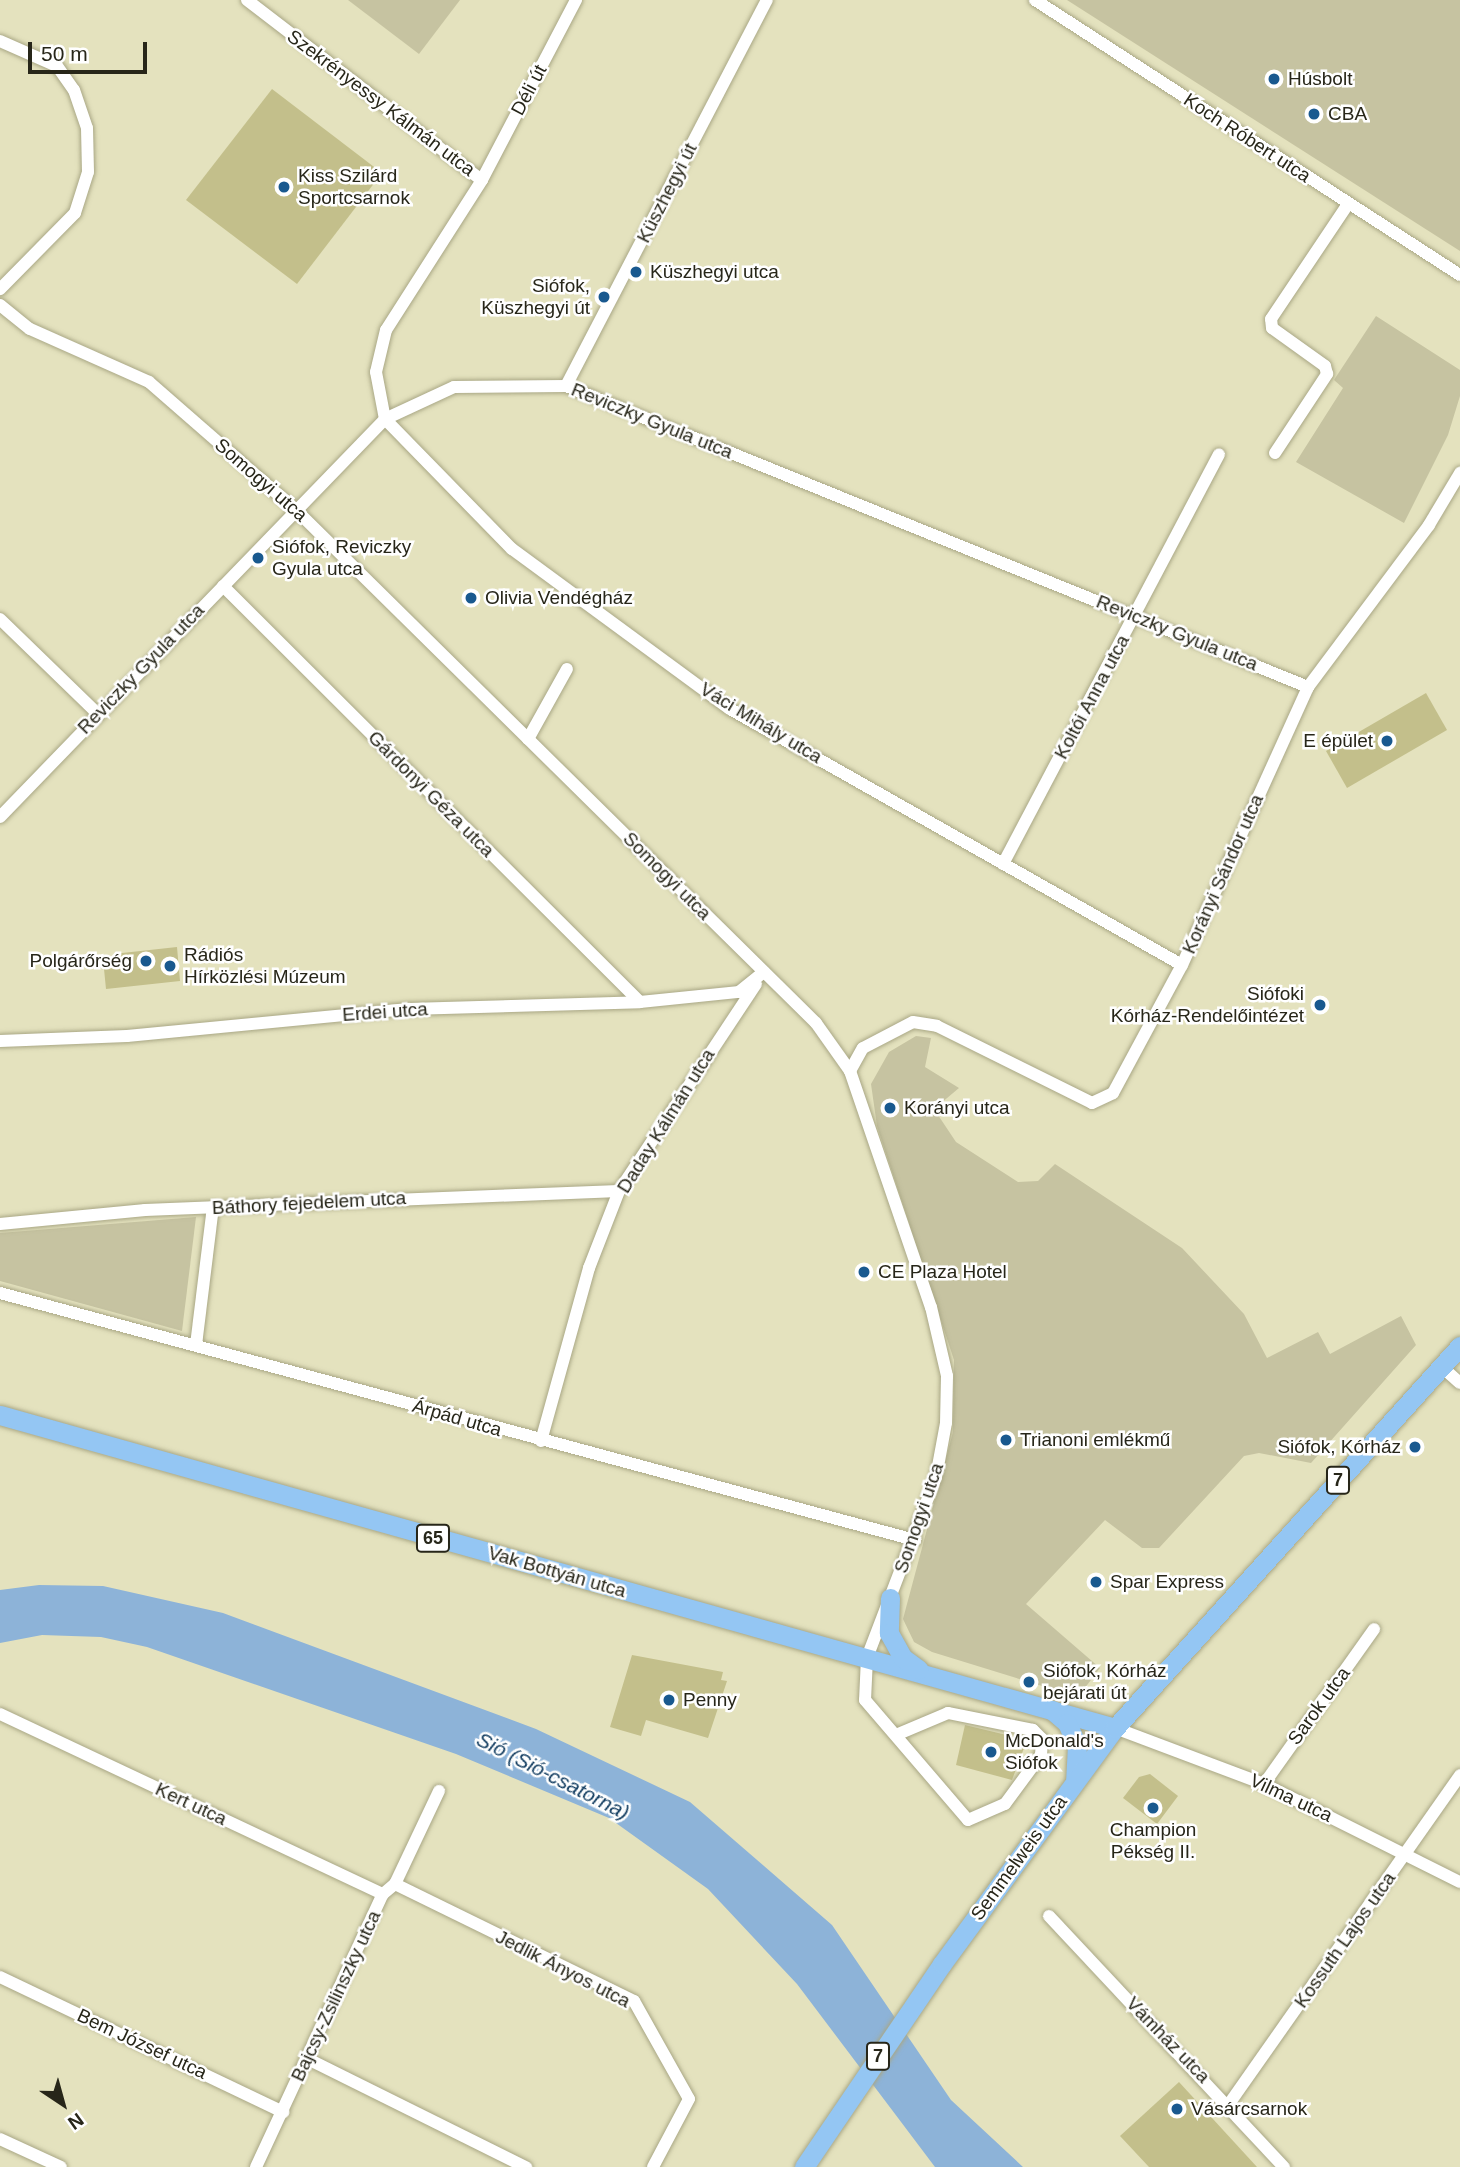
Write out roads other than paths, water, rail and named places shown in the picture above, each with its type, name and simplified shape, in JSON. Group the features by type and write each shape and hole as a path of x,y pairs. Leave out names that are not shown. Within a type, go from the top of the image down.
{"main road":[{"name":"Semmelweis utca","path":"804,2167 942,1964 1115,1728 1460,1346"},
{"name":"Vak Bottyán utca","path":"0,1415 1115,1728"},
{"path":"890,1598 889,1633 903,1658 924,1674"},
{"path":"1049,1708 1067,1723 1077,1745 1074,1782"}],"street":[{"name":"Szekrényessy Kálmán utca","path":"247,0 482,180"},
{"name":"Déli út","path":"386,419 376,372 386,330 482,180 576,0"},
{"name":"Küszhegyi út","path":"566,386 767,0"},
{"name":"Koch Róbert utca","path":"1035,0 1460,275"},
{"path":"0,40 57,66 74,90 87,128 88,172 75,213 0,289"},
{"path":"1275,453 1327,374 1325,366 1272,328 1270,319 1348,204"},
{"name":"Somogyi utca","path":"0,305 30,329 149,382 297,511 816,1023 850,1071 931,1307 947,1377 946,1423 936,1476 915,1540 867,1658 865,1700 871,1713 898,1734 968,1821 1005,1804 1041,1755 1042,1739 1033,1730 948,1713 898,1734"},
{"name":"Reviczky Gyula utca","path":"0,817 97,712 386,419 454,387 566,386 1308,687"},
{"name":"Váci Mihály utca","path":"386,419 512,549 730,709 1182,965"},
{"name":"Koltói Anna utca","path":"1003,864 1219,455"},
{"name":"Korányi Sándor utca","path":"850,1071 863,1048 913,1022 937,1026 1076,1097 1103,1102 1124,1079 1182,965 1308,687 1429,525 1460,473"},
{"name":"Gárdonyi Géza utca","path":"223,586 640,1002"},
{"path":"0,620 97,712"},
{"path":"528,738 567,669"},
{"name":"Erdei utca","path":"0,1041 127,1036 409,1009 640,1002 739,992 765,972"},
{"name":"Daday Kálmán utca","path":"541,1441 589,1268 619,1191 765,972"},
{"name":"Báthory fejedelem utca","path":"0,1224 213,1207 619,1191"},
{"path":"196,1345 213,1207"},
{"name":"Árpád utca","path":"0,1293 915,1540"},
{"path":"1441,1366 1460,1384"},
{"name":"Sarok utca","path":"1264,1784 1374,1629"},
{"name":"Kert utca","path":"0,1714 383,1894"},
{"name":"Vilma utca","path":"1115,1728 1264,1784 1460,1882"},
{"name":"Kossuth Lajos utca","path":"1229,2104 1460,1775"},
{"name":"Bajcsy-Zsilinszky utca","path":"256,2167 383,1894 395,1884 439,1791"},
{"name":"Jedlik Ányos utca","path":"395,1884 634,2001 689,2099 653,2167"},
{"name":"Vámház utca","path":"1049,1916 1229,2104 1284,2167"},
{"name":"Bem József utca","path":"0,1977 283,2112"},
{"path":"306,2058 526,2167"},
{"path":"0,2139 61,2167"}],"water":[{"name":"Sió (Sió-csatorna)","path":"39,1585 103,1586 223,1613 536,1729 690,1802 832,1925 951,2100 1023,2167 935,2167 797,1984 708,1889 609,1818 456,1754 147,1647 101,1637 42,1635 0,1643 0,1590"}],"place":[{"name":"Húsbolt","path":"1274,79"},
{"name":"CBA","path":"1314,114"},
{"name":"Kiss Szilárd Sportcsarnok","path":"284,187"},
{"name":"Küszhegyi utca","path":"636,272"},
{"name":"Siófok, Küszhegyi út","path":"604,297"},
{"name":"Siófok, Reviczky Gyula utca","path":"258,558"},
{"name":"Olivia Vendégház","path":"471,598"},
{"name":"E épület","path":"1387,741"},
{"name":"Polgárőrség","path":"146,961"},
{"name":"Rádiós Hírközlési Múzeum","path":"170,966"},
{"name":"Siófoki Kórház-Rendelőintézet","path":"1320,1005"},
{"name":"Korányi utca","path":"890,1108"},
{"name":"CE Plaza Hotel","path":"864,1272"},
{"name":"Trianoni emlékmű","path":"1006,1440"},
{"name":"Siófok, Kórház","path":"1415,1447"},
{"name":"Spar Express","path":"1096,1582"},
{"name":"Siófok, Kórház bejárati út","path":"1029,1682"},
{"name":"Penny","path":"669,1700"},
{"name":"McDonald's Siófok","path":"991,1752"},
{"name":"Champion Pékség II.","path":"1153,1808"},
{"name":"Vásárcsarnok","path":"1177,2109"}]}
